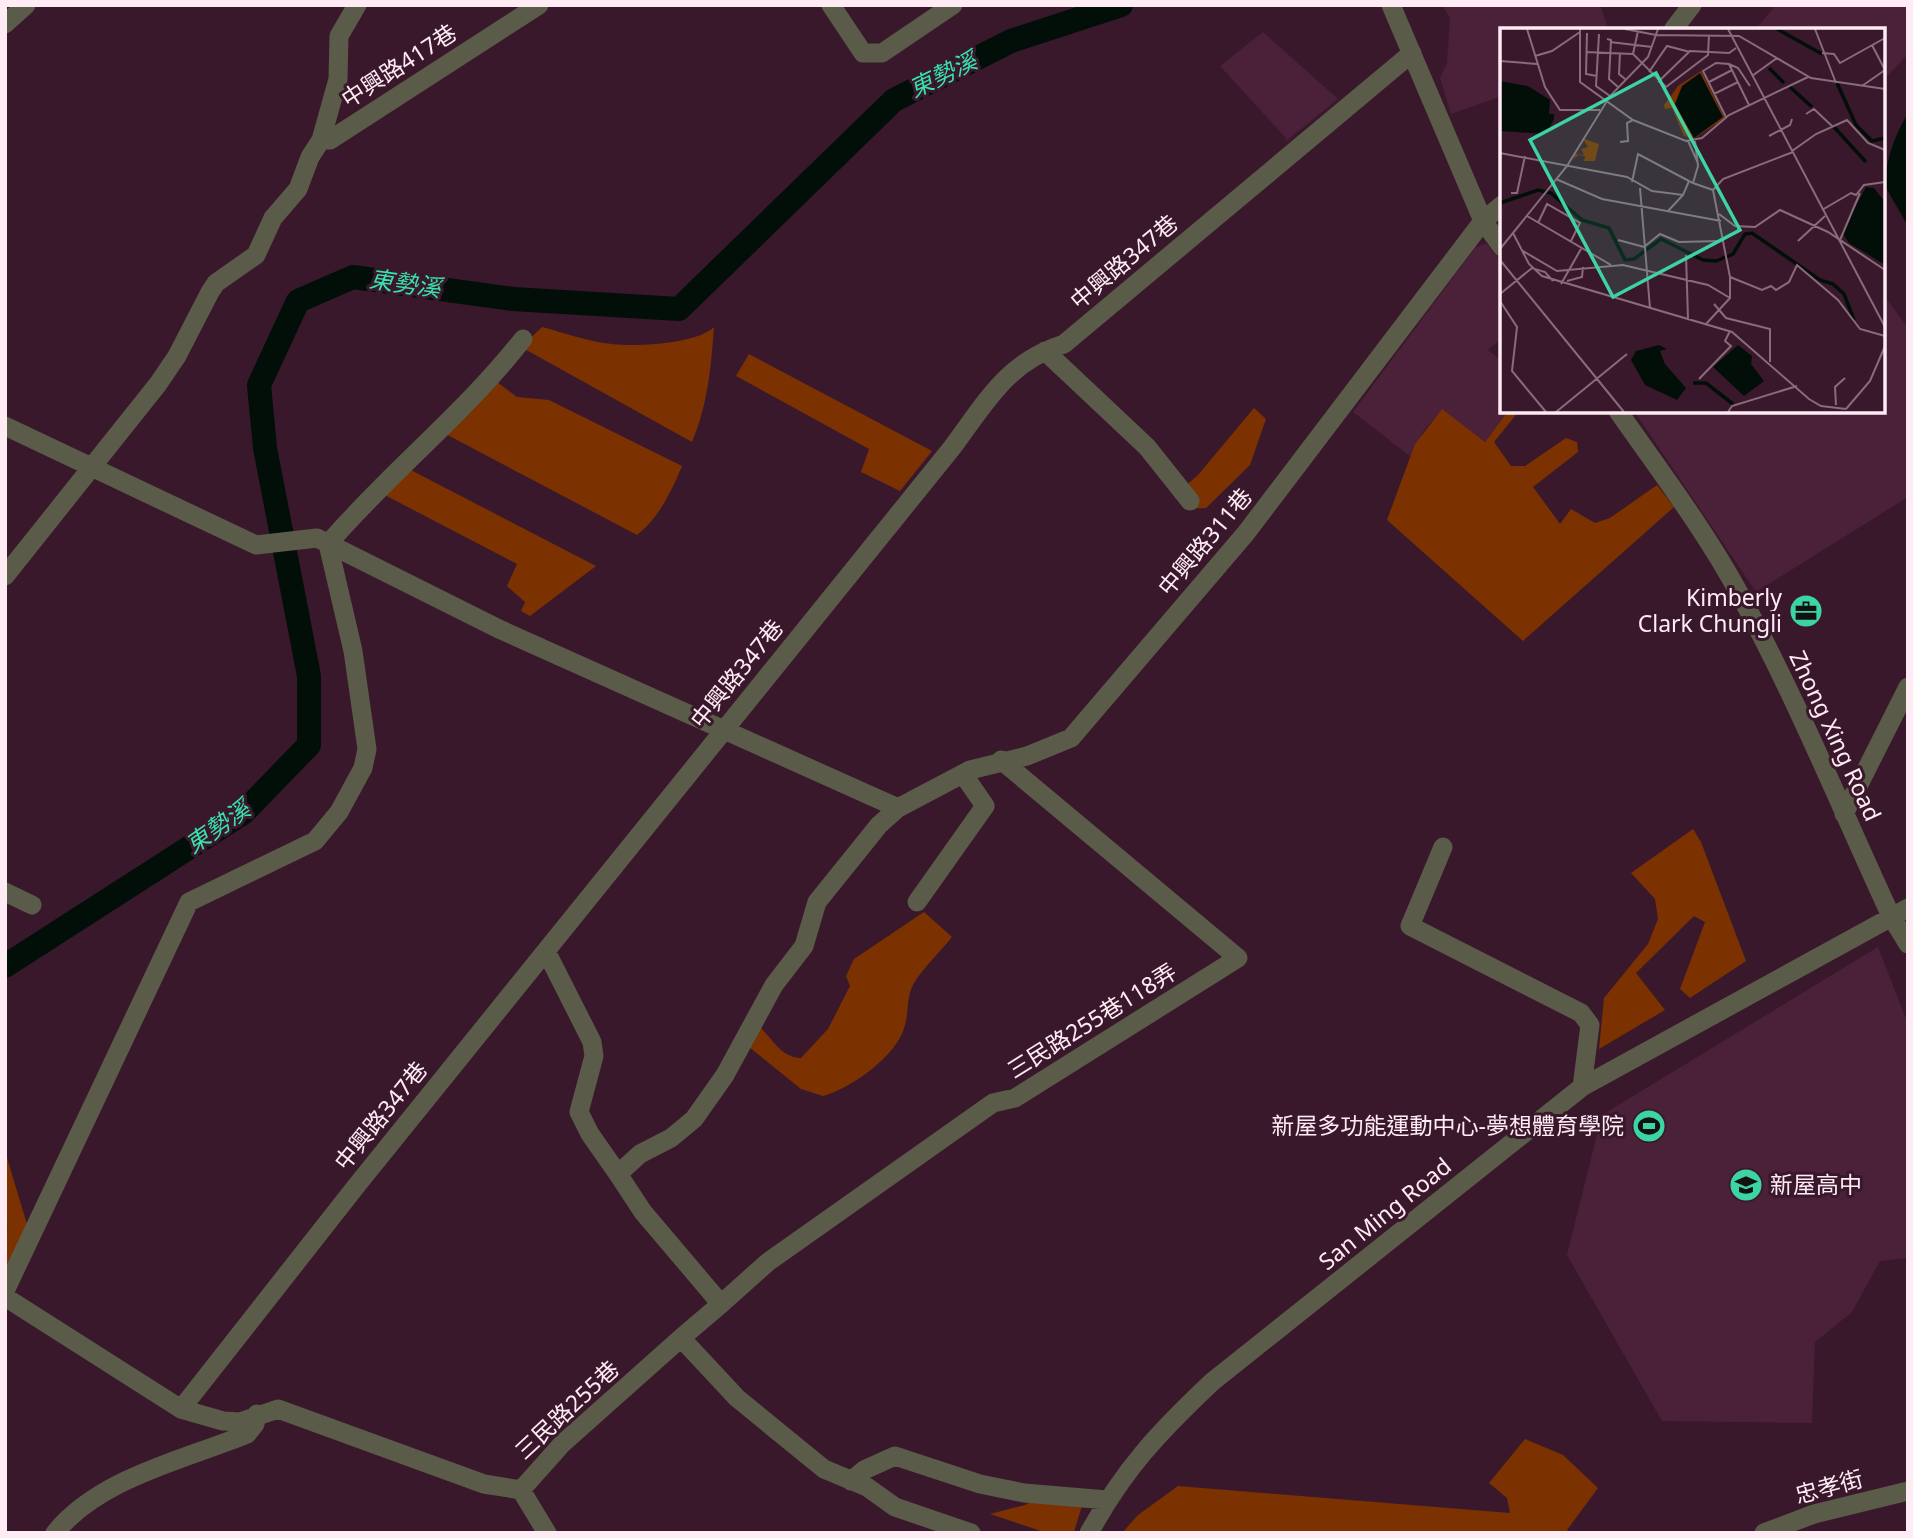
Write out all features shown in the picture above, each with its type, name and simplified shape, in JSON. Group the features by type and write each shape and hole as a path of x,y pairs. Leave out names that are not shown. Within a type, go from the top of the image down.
{"street":[{"path":"5,24 26,5"},
{"path":"5,576 171,365 216,284 256,255 273,218 293,197 312,153 321,140 338,79 339,36 357,5"},
{"name":"中興路417巷","path":"321,140 330,140 539,5"},
{"path":"831,5 863,54 874,55 883,53 953,5"},
{"path":"1391,5 1483,221 1500,244"},
{"path":"1675,28 1692,5"},
{"name":"中興路347巷","path":"181,1409 722,731 951,449 989,394 1026,359 1064,344 1412,53"},
{"name":"中興路311巷","path":"618,1174 640,1154 671,1138 694,1119 725,1075 774,985 804,946 817,902 879,825 898,808 963,774 1001,760 1027,756 1071,738 1246,533 1328,429 1483,221 1500,207"},
{"path":"322,541 503,365 523,339"},
{"path":"1045,351 1147,447 1190,501"},
{"name":"Zhong Xing Road","path":"1619,413 1698,524 1740,594 1804,723 1844,814 1899,912 1908,944"},
{"path":"5,426 94,466 211,525 261,544 322,541 499,629 898,808"},
{"path":"5,1291 189,902 315,841 339,812 363,768 367,749 353,651 322,541"},
{"path":"1844,814 1908,687"},
{"name":"三民路255巷118弄","path":"721,1304 768,1262 993,1103 1015,1098 1238,958 1001,760"},
{"path":"917,902 985,806 963,774"},
{"path":"1443,847 1410,926 1581,1013 1590,1025 1582,1087"},
{"path":"5,892 32,905"},
{"name":"San Ming Road","path":"1089,1533 1120,1478 1158,1433 1212,1382 1582,1087 1899,912"},
{"path":"546,951 592,1042 594,1056 579,1112 590,1134 643,1212 721,1304"},
{"name":"三民路255巷","path":"5,1297 181,1409 223,1421 240,1422 278,1409 484,1484 521,1490 562,1444 721,1304"},
{"path":"681,1338 737,1398 824,1469 851,1481 895,1507 971,1533"},
{"path":"55,1533 67,1517 155,1466 247,1434 255,1424 257,1414"},
{"path":"851,1481 864,1471 895,1456 991,1487 1024,1493 1107,1500"},
{"path":"521,1490 547,1533"},
{"name":"忠孝街","path":"1764,1533 1818,1524 1908,1492"}],"shaded area":[{"path":"1442,5 1600,5 1608,28 1500,28 1500,97 1451,114 1440,78 1447,63 1450,18"},
{"path":"1776,5 1907,5 1908,54 1885,79 1885,28 1757,28"},
{"path":"1263,32 1338,99 1286,141 1220,66"},
{"path":"1908,113 1908,226 1886,188 1886,178 1891,149"},
{"path":"1486,243 1500,260 1500,340 1488,350 1500,359 1500,413 1507,413 1485,442 1442,410 1424,430 1410,456 1353,412 1475,248"},
{"path":"1885,297 1908,328 1908,497 1756,592 1635,413 1885,413"},
{"path":"542,327 595,341 636,345 681,341 706,333 714,327 705,399 692,442 521,347"},
{"path":"749,354 932,451 900,491 861,472 869,449 736,376"},
{"path":"497,382 517,397 549,400 682,466 664,504 652,521 637,535 440,431"},
{"path":"1254,408 1266,419 1250,465 1206,508 1192,508 1181,503 1174,496 1198,475"},
{"path":"1442,409 1485,442 1507,413 1517,413 1494,442 1511,466 1525,466 1566,438 1577,442 1578,452 1533,487 1560,524 1571,509 1595,523 1610,518 1657,485 1674,507 1523,641 1387,520 1415,444"},
{"path":"403,466 596,566 530,616 521,611 525,602 507,586 517,564 377,491"},
{"path":"1693,829 1701,842 1746,961 1690,998 1680,989 1705,922 1694,916 1636,973 1665,1010 1599,1049 1604,998 1648,944 1658,919 1655,899 1631,873"},
{"path":"924,912 952,937 914,983 901,1036 884,1059 872,1069 847,1086 823,1096 801,1089 749,1047 761,1028 788,1055 801,1058 828,1029 850,986 846,976 854,959"},
{"name":"新屋高中","path":"1878,947 1908,1024 1908,1258 1880,1261 1852,1312 1815,1342 1812,1423 1662,1421 1567,1255 1602,1115"},
{"path":"5,1151 29,1231 5,1272 7,1230"},
{"path":"1525,1439 1563,1455 1598,1488 1567,1530 1570,1533 1122,1533 1138,1515 1178,1486 1510,1513 1507,1498 1489,1483"},
{"path":"1051,1491 1084,1499 1074,1532 1047,1533 990,1514 1025,1505"}],"waterway":[{"name":"東勢溪","path":"5,966 243,813 309,745 309,676 265,448 259,385 298,301 353,277 513,299 679,309 894,100 1011,41 1121,5"}],"place":[{"name":"Kimberly Clark Chungli","path":"1806,611"},
{"name":"新屋多功能運動中心-夢想體育學院","path":"1649,1126"},
{"name":"新屋高中","path":"1746,1185"}]}
